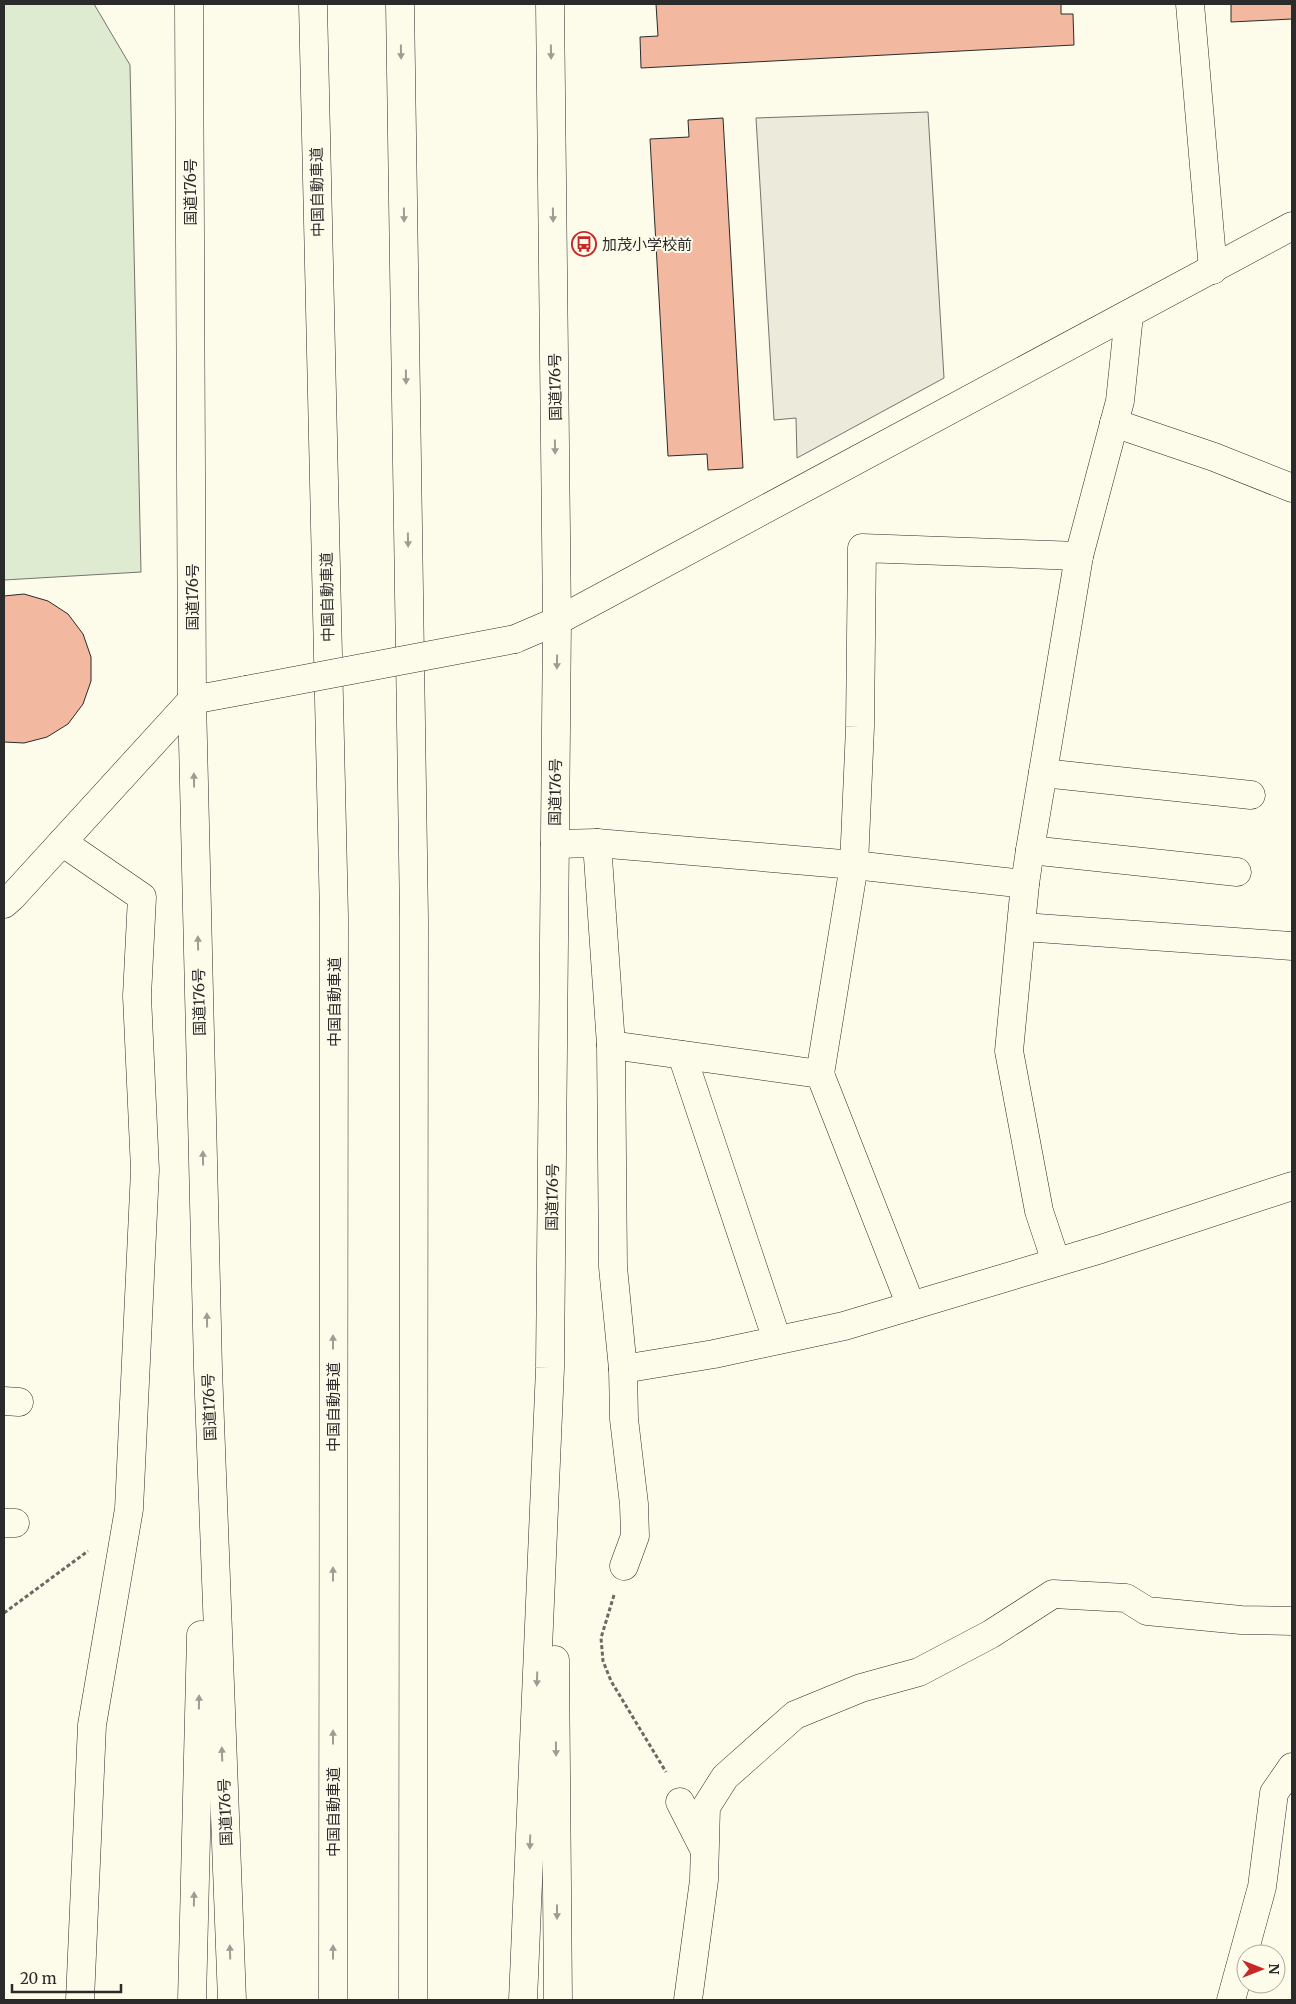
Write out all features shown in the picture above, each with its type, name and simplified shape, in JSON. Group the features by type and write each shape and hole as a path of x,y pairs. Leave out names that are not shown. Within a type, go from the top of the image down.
{"main road":[{"name":"国道176号","path":"189,4 192,700 208,1369 232,2000"},
{"name":"中国自動車道","path":"313,4 334,916 333,2000"},
{"path":"400,4 414,919 413,2000"},
{"name":"国道176号","path":"523,2000 550,1368 557,621 550,4"},
{"path":"1190,4 1213,270"},
{"path":"4,904 192,700 515,639 557,621 1129,316 1292,226"},
{"path":"1056,1262 1039,1212 1009,1051 1030,850 1079,556 1120,401 1129,316"},
{"path":"1114,423 1214,457 1292,488"},
{"path":"911,1306 820,1074 854,865 860,717 862,548 1079,556"},
{"path":"1043,774 1251,795"},
{"path":"62,842 142,897 136,996 145,1170 129,1509 92,1725 80,2000"},
{"path":"597,843 611,1045 613,1267 623,1369 624,1419 634,1504 635,1536 624,1566"},
{"path":"555,844 597,843 854,865 1025,884"},
{"path":"1030,850 1237,872"},
{"path":"1022,927 1292,946"},
{"path":"611,1045 820,1074"},
{"path":"682,1055 777,1340"},
{"path":"623,1369 714,1354 844,1326 1056,1262 1292,1186"},
{"path":"550,1368 558,2000"},
{"path":"192,2000 208,1369"},
{"path":"688,2000 704,1880 706,1807 725,1777 795,1715 861,1688 919,1672 991,1634 1053,1594 1126,1598 1147,1611 1241,1620 1292,1621"},
{"path":"1231,2000 1262,1888 1274,1793 1292,1767"},
{"path":"680,1802 705,1851"}],"path":[{"path":"4,1613 108,1536 124,1534"},
{"path":"624,1566 619,1573 601,1638 603,1662 611,1681 662,1766 680,1802"}],"green space":[{"path":"4,4 94,4 130,65 141,572 4,580"}],"shaded area":[{"path":"928,112 944,378 797,458 796,418 774,420 756,118"}],"building":[{"path":"656,4 1061,4 1061,14 1073,14 1074,45 641,68 640,37 658,36"},
{"path":"1231,4 1292,4 1292,19 1231,22"},
{"path":"723,118 743,468 708,470 707,454 668,456 650,139 689,137 688,120"},
{"path":"24,594 48,601 68,614 83,634 91,657 91,681 83,704 68,724 47,737 24,743 4,742 4,596"}],"place":[{"name":"加茂小学校前","path":"584,244"}]}
